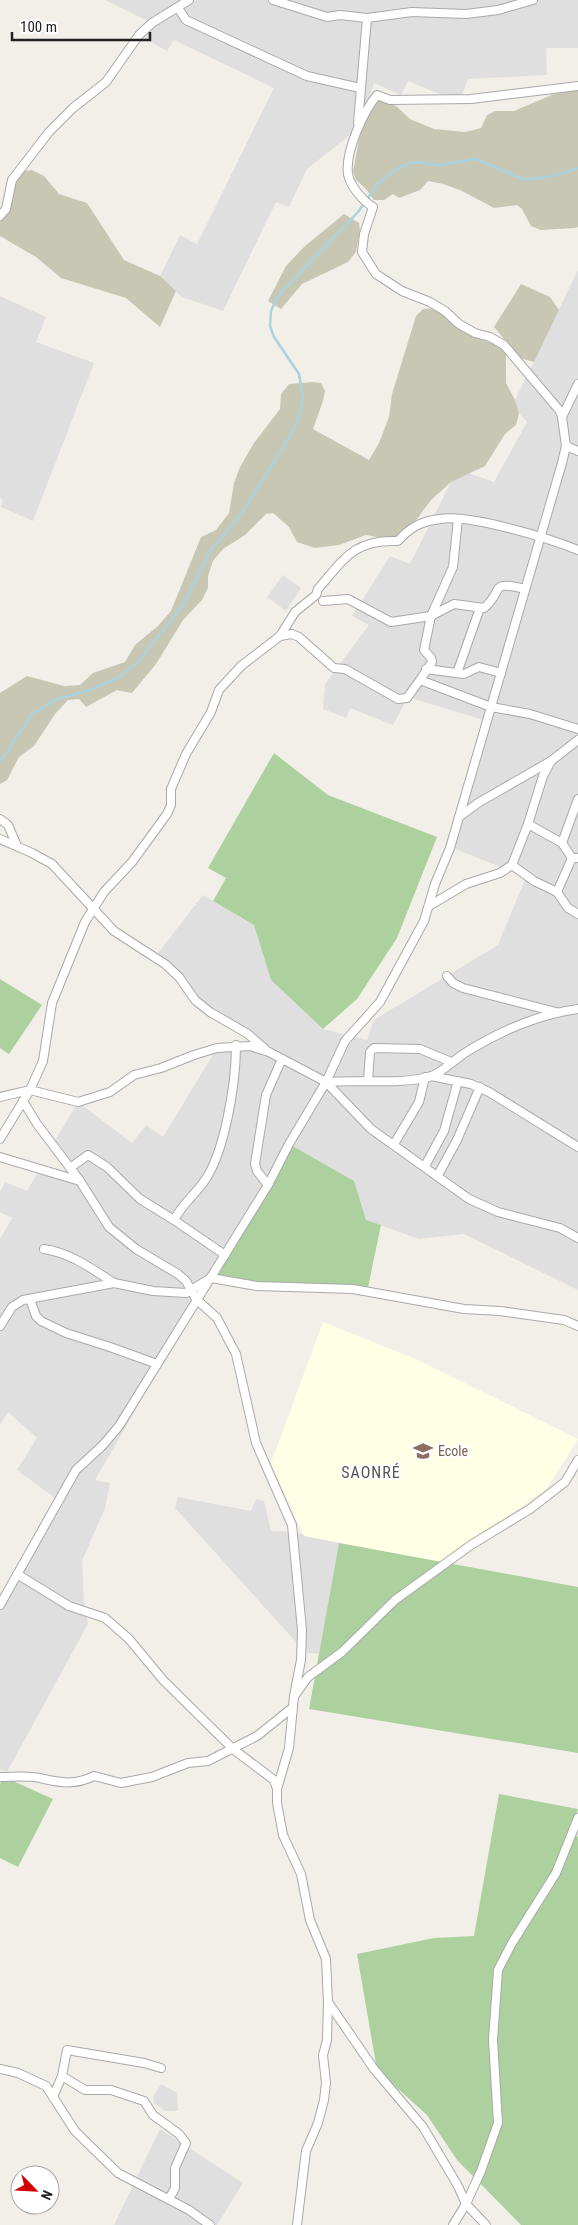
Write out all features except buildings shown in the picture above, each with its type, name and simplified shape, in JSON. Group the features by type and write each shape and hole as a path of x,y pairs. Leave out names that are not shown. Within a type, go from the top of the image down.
{"street":[{"path":"0,216 6,209 12,180 49,132 73,108 106,82 139,35 152,23 189,0"},
{"path":"273,0 327,17 340,15 367,18 412,12 466,14 490,11 533,0"},
{"path":"178,8 186,20 307,76 360,88"},
{"path":"359,128 360,88 367,18"},
{"path":"0,1606 76,1470 103,1445 118,1426 268,1185 289,1144 326,1082 345,1041 380,1002 429,906 435,884 450,848 566,446 560,410 504,345 459,324 445,311 430,302 393,286 376,274 366,262 362,252 364,234 373,207 360,197 348,176 349,158 359,128 367,107 377,96 390,100 471,99 578,86"},
{"path":"562,417 578,384"},
{"path":"568,408 578,407"},
{"path":"566,446 578,451"},
{"path":"0,1139 30,1090 43,1061 52,1003 85,922 94,912 104,892 132,862 167,814 171,805 171,789 186,754 211,712 219,690 241,666 280,636 295,612 316,595 318,589 346,557 360,547 376,540 398,541 408,528 442,518 458,519 539,536 578,550"},
{"path":"280,636 292,634 299,637 334,668 345,669 398,699 407,698 432,659 424,650 431,616 453,567 458,519"},
{"path":"323,601 348,600 391,622 431,616 454,604 480,608 487,606 499,586 504,584 525,589"},
{"path":"457,673 480,608"},
{"path":"426,669 464,674 479,667 501,673"},
{"path":"420,680 491,707 530,714 578,729"},
{"path":"459,817 551,761 578,740"},
{"path":"429,906 466,884 500,873 512,865 528,824 543,776 551,761"},
{"path":"562,842 575,817 578,799"},
{"path":"0,819 8,825 17,846"},
{"path":"528,824 562,842 575,858 557,892"},
{"path":"0,839 52,864 94,912 114,931 165,964 179,977 196,1000 210,1012 248,1034 269,1052"},
{"path":"512,865 534,881 557,892 568,908 578,914"},
{"path":"447,976 453,984 463,988 556,1012"},
{"path":"394,1144 419,1102 428,1077 498,1034 556,1012 578,1009"},
{"path":"174,1220 181,1206 204,1183 215,1159 229,1112 236,1078 236,1046"},
{"path":"0,1097 30,1090 78,1102 110,1092 134,1075 161,1068 209,1050 250,1046 269,1052 326,1082 371,1128 469,1199 498,1212 560,1228 578,1238"},
{"path":"368,1081 370,1052 374,1048 420,1049 451,1062"},
{"path":"268,1185 257,1171 255,1164 266,1095 282,1059"},
{"path":"326,1082 412,1080 428,1077 458,1081 480,1087 578,1146"},
{"path":"425,1166 444,1131 458,1081"},
{"path":"438,1175 457,1140 480,1087"},
{"path":"23,1101 37,1124 80,1181 109,1227 136,1249 178,1274 192,1290 196,1299 217,1318 236,1354 256,1442 292,1525 302,1630 301,1660 292,1708 289,1748 277,1789 277,1804 283,1835 301,1874 310,1920 326,1959 328,2002 327,2040 324,2056 326,2083 324,2100 318,2123 306,2151 297,2225"},
{"path":"70,1168 88,1155 107,1167 140,1199 225,1255"},
{"path":"0,1156 80,1181"},
{"path":"44,1249 57,1251 75,1258 114,1283"},
{"path":"0,1326 12,1307 30,1299 114,1283 176,1294 192,1290 211,1278 257,1286 353,1289 464,1309 500,1311 564,1320 578,1326"},
{"path":"30,1299 36,1316 41,1321 66,1333 110,1346 157,1364"},
{"path":"294,1696 308,1677 342,1652 395,1600 471,1545 530,1509 565,1482 578,1460"},
{"path":"17,1574 69,1606 105,1618 129,1640 163,1680 233,1749 274,1780 277,1789"},
{"path":"0,1777 43,1778 52,1782 71,1783 82,1782 94,1776 121,1783 152,1777 188,1763 208,1761 233,1749 256,1736 292,1708"},
{"path":"453,2225 466,2204 498,2123 493,2040 498,1970 512,1943 556,1873 578,1818"},
{"path":"328,2002 374,2069 423,2127 458,2186 466,2204 486,2225"},
{"path":"53,2097 62,2076 67,2050 144,2063 161,2068"},
{"path":"0,2070 18,2074 46,2086 75,2131 118,2173 168,2199 210,2225"},
{"path":"62,2076 85,2090 111,2090 144,2101 159,2121 179,2134 186,2143 175,2168 175,2188 168,2199"}],"shaded area":[{"path":"105,0 578,0 578,48 546,48 547,75 468,79 459,102 408,81 401,95 374,83 359,128 307,169 289,207 276,202 223,311 182,297 160,276 180,235 197,244 274,88 174,40 167,51 139,35 152,23"},
{"path":"578,90 578,227 541,230 531,226 522,209 517,205 494,208 460,190 428,181 420,190 399,198 393,194 384,200 374,200 356,180 353,172 359,139 369,113 379,100 396,106 410,119 434,129 465,132 481,128 487,115 495,111 514,111 554,94"},
{"path":"32,170 44,176 59,194 87,203 124,260 160,276 176,291 160,327 126,298 61,278 36,257 0,236 0,216 19,172"},
{"path":"344,214 359,223 360,230 356,252 348,262 302,284 281,309 268,301 286,266 304,247"},
{"path":"578,270 578,1290 464,1234 419,1239 366,1220 353,1181 289,1144 95,1480 110,1483 105,1508 82,1561 84,1600 88,1624 7,1772 0,1769 0,1605 59,1501 17,1470 37,1438 8,1412 0,1425 0,1239 12,1218 0,1212 0,1192 5,1182 27,1191 40,1169 79,1181 53,1144 78,1102 132,1143 146,1125 163,1137 217,1048 250,1046 257,1041 210,1012 179,977 155,957 203,895 254,925 271,980 323,1029 367,1040 374,1020 498,945 526,877 453,848 487,721 408,697 393,725 350,708 346,718 323,709 325,684 369,625 352,616 390,556 410,564 451,482 468,473 494,482 527,422 519,413 515,400"},
{"path":"521,284 550,297 559,310 534,362 520,358 494,327"},
{"path":"0,296 46,317 36,342 94,363 33,521 1,507 3,500 0,498"},
{"path":"434,308 445,315 457,328 501,347 506,355 506,383 519,413 516,425 505,434 485,466 451,482 431,500 417,519 400,536 387,539 366,535 339,545 315,548 297,542 289,527 273,513 266,514 245,535 223,549 213,561 208,576 208,588 202,600 183,620 156,664 132,693 117,690 86,707 79,699 68,700 55,714 34,746 19,757 7,780 0,784 0,693 27,676 64,686 80,685 93,673 125,662 135,645 158,626 171,611 201,537 216,530 229,513 234,483 240,467 254,443 280,409 281,394 289,384 321,383 325,391 313,429 369,460 379,443 389,417 392,394 416,316 423,309"},
{"path":"283,575 301,588 286,611 267,597"},
{"name":"Ecole","path":"323,1322 418,1360 578,1439 546,1490 440,1562 304,1536 271,1463"},
{"path":"178,1497 251,1511 256,1499 264,1501 271,1531 293,1532 339,1543 319,1654 296,1651 297,1643 175,1508"},
{"path":"161,2084 177,2093 178,2111 165,2111 154,2103 153,2097"},
{"path":"160,2129 243,2183 217,2225 114,2225"}],"green space":[{"path":"274,753 328,795 437,837 397,938 357,999 323,1029 271,980 254,925 213,901 226,878 208,868"},
{"path":"0,979 42,1005 9,1054 0,1048"},
{"path":"289,1144 354,1181 366,1220 381,1225 367,1292 257,1286 211,1278"},
{"path":"339,1543 578,1587 578,1753 309,1709"},
{"path":"4,1777 53,1799 18,1867 0,1858 0,1784"},
{"path":"499,1794 578,1809 572,1833 578,1837 578,2225 521,2225 457,2160 427,2115 377,2070 357,1954 434,1938 474,1936"}],"waterway":[{"path":"0,762 32,714 57,699 87,691 118,678 137,663 183,605 210,551 241,514 291,435 300,413 303,397 299,374 274,337 270,326 271,311 277,297 358,212 379,182 397,169 414,162 439,165 476,159 525,180 553,176 578,168"}],"place":[{"name":"Ecole","path":"423,1451"}],"district":[{"name":"SAONRÉ","path":"371,1472"}]}
